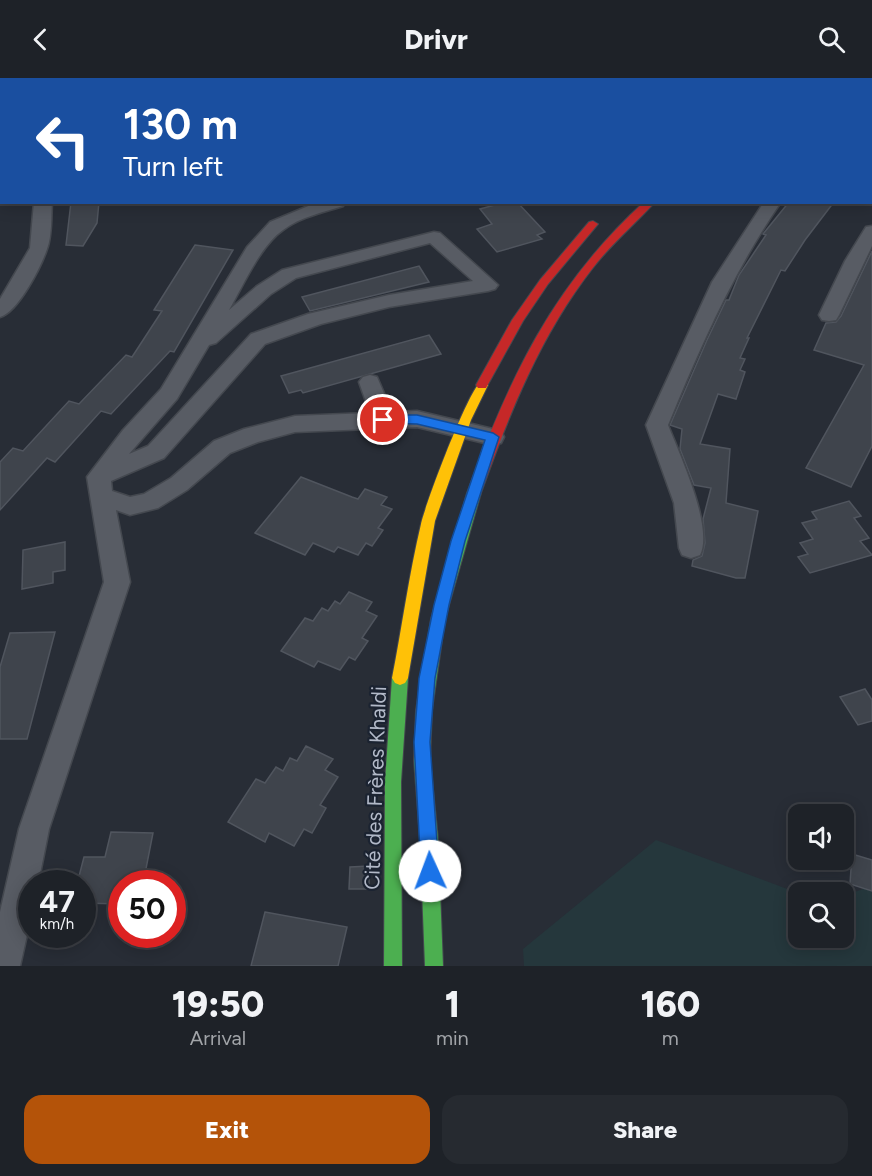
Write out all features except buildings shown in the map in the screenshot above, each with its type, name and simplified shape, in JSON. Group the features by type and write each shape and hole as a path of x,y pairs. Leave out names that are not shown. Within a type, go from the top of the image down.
{"main road":[{"path":"434,966 422,742 427,678 458,541 493,437 517,380 562,301 590,261 648,204"},
{"name":"Cité des Frères Khaldi","path":"393,966 393,782 399,685 428,521 462,429 490,370 518,320 544,282 603,214"}],"street":[{"path":"0,311 39,248 43,204"},
{"path":"4,966 34,829 117,582 100,486 130,436 169,394 254,251 276,226 301,214 331,204"},
{"path":"691,548 686,503 657,425 705,311 749,233 771,204"},
{"path":"829,315 854,261 872,231"},
{"path":"100,486 156,452 258,339 315,319 378,304 488,285 434,237 289,274 264,290 193,352"},
{"path":"369,382 383,420"},
{"path":"100,486 130,506 150,502 179,484 222,447 252,435 295,424 417,419 493,437"}],"shaded area":[{"path":"656,840 788,889 788,948 854,948 854,892 872,886 872,966 524,966 523,949"}],"traffic: fast":[{"path":"434,966 429,839 422,760 424,710 438,619 474,493"},
{"path":"393,966 393,782 400,678"}],"traffic: slow":[{"path":"400,678 428,521 465,420 482,385"}],"traffic: jam":[{"path":"474,493 508,403 552,317 596,257 648,204"},
{"path":"482,385 518,320 544,282 593,224"}],"route":[{"path":"383,420 417,419 438,422 493,437 458,541 427,678 422,742 430,871"}]}
